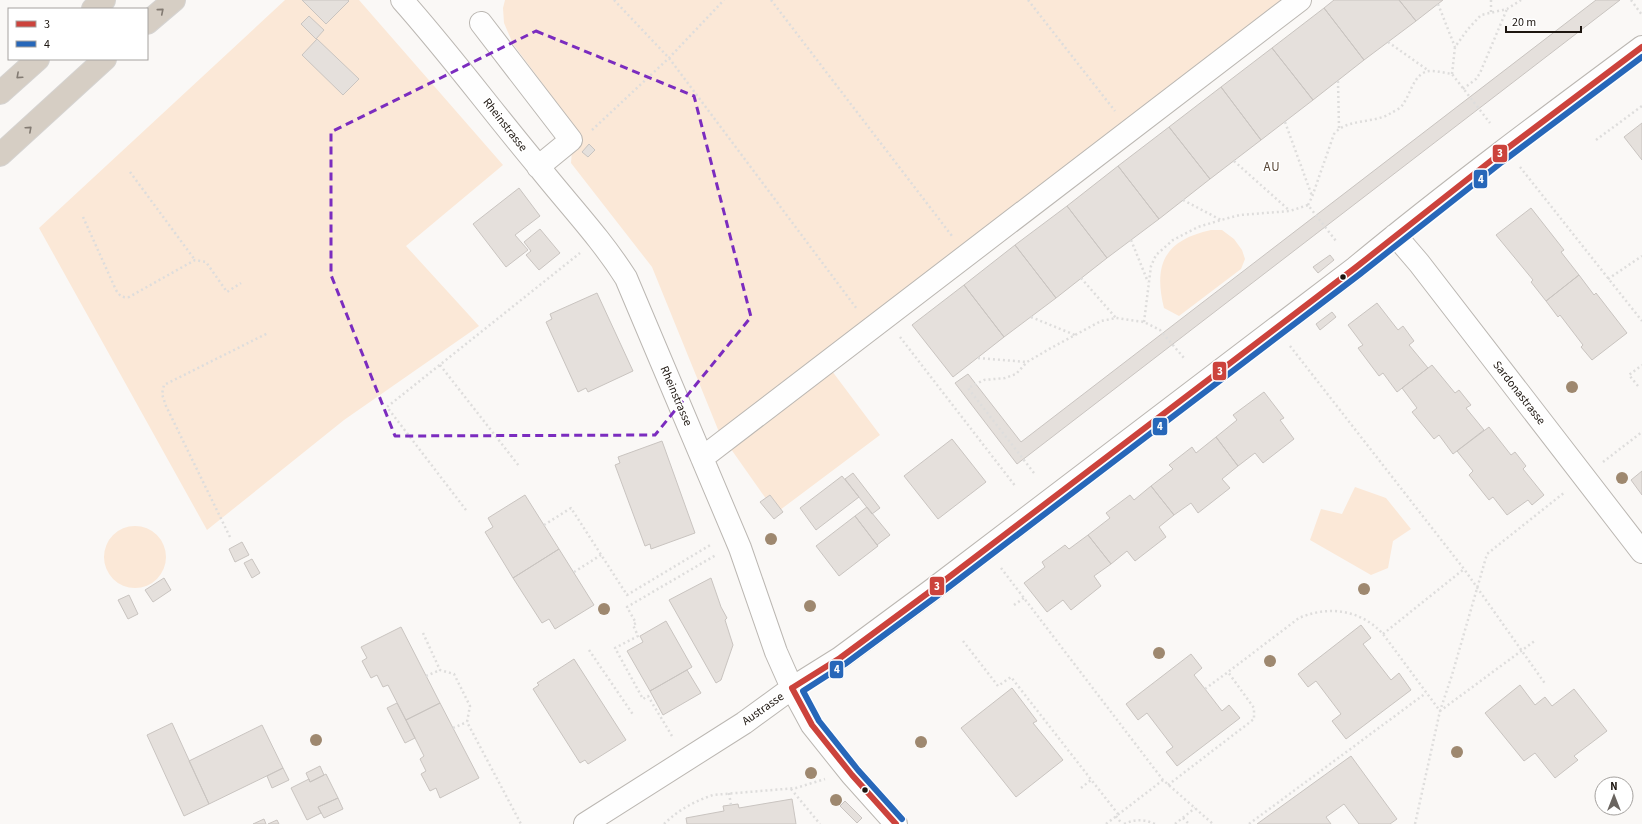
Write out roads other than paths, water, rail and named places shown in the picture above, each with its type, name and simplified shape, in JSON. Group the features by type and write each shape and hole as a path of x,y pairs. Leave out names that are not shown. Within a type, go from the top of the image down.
{"highway":[{"path":"94,8 104,0"},
{"path":"148,22 174,0"},
{"path":"0,93 37,60"},
{"path":"0,155 104,60"}],"street":[{"name":"Rheinstrasse","path":"402,0 440,42 538,167 599,238 626,278 740,548 776,652 792,688 812,725 852,775 896,824"},
{"path":"702,458 1300,0"},
{"path":"481,23 571,140 538,167"},
{"name":"Austrasse","path":"585,824 744,723 792,688 840,658 987,549 1642,47"},
{"name":"Sardonastrasse","path":"1395,235 1419,263 1642,552"}],"district":[{"name":"AU","path":"1272,167"}]}
